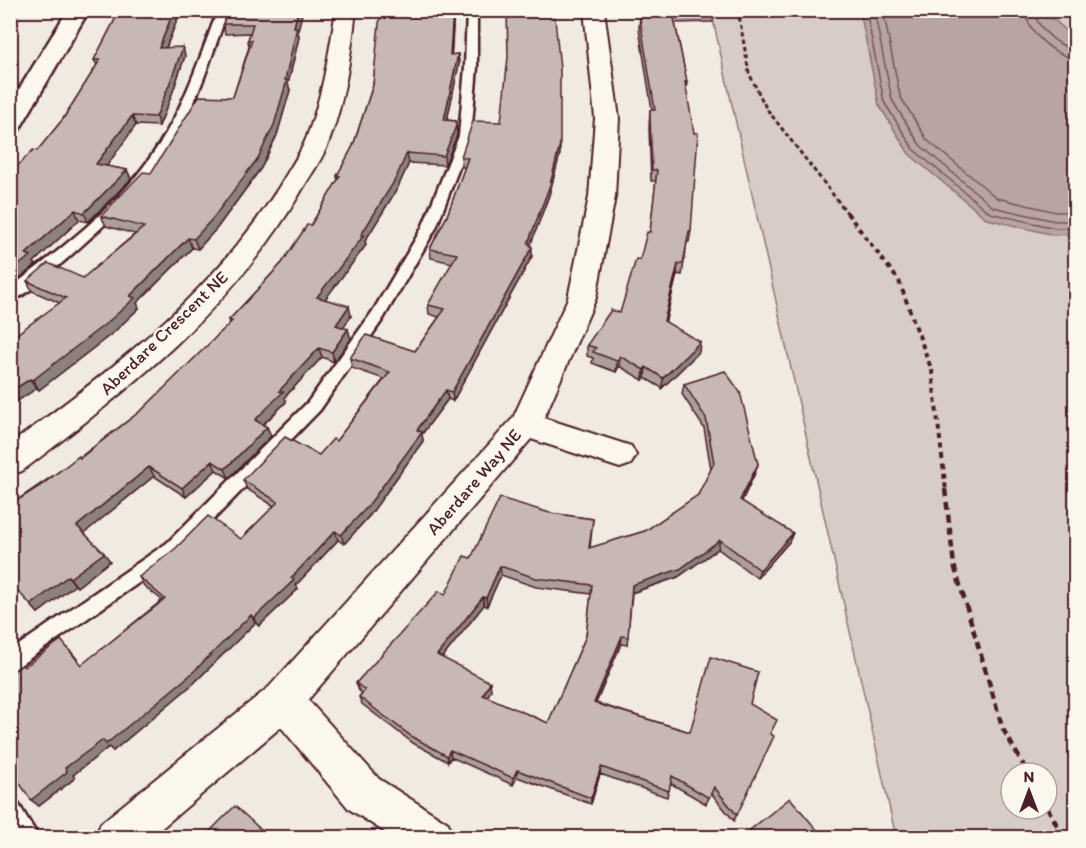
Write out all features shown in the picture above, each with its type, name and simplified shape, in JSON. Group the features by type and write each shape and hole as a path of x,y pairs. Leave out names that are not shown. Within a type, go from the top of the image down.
{"street":[{"path":"10,125 21,111 79,10"},
{"name":"Aberdare Crescent NE","path":"10,462 115,384 216,288 280,211 317,140 339,62 346,10"},
{"name":"Aberdare Way NE","path":"116,837 283,700 525,425 582,298 602,197 607,118 594,10"},
{"path":"525,425 620,455"},
{"path":"283,700 364,794 433,837"}],"lane":[{"path":"10,296 71,249 138,182 172,134 222,10"},
{"path":"10,663 173,549 314,406 378,315 429,228 465,136 471,67 472,10"},
{"path":"10,811 28,837"}],"path":[{"path":"738,10 749,73 766,108 898,281 932,371 954,565 1003,729 1021,761"},
{"path":"1055,821 1064,837"}],"shaded area":[{"path":"711,11 1075,11 1075,837 896,837"}],"water":[{"path":"860,11 1044,11 1075,38 1075,234 1054,235 987,219 909,154 879,105"}],"building":[{"path":"120,10 174,10 159,48 183,47 156,117 132,116 96,164 127,170 84,213 75,210 26,254 31,256 10,271 10,174 33,150 37,151 63,119 100,60 94,60"},
{"path":"227,10 298,10 294,27 297,27 285,80 287,80 274,125 258,158 213,218 194,239 188,238 130,296 135,298 33,380 30,379 10,392 10,339 66,298 27,281 48,263 83,278 144,227 101,216 143,172 151,173 199,96 233,97 252,40 248,40 253,24 223,24"},
{"path":"382,10 453,10 450,55 458,54 444,120 456,121 456,126 444,156 407,153 395,180 361,235 364,235 317,297 349,306 336,325 348,329 332,352 319,348 279,391 283,392 255,420 267,427 225,469 212,461 182,488 149,467 77,526 104,553 70,578 68,576 31,605 10,583 10,505 43,484 79,456 80,458 143,409 232,321 229,320 282,263 307,225 311,225 340,176 337,176 353,146 373,85"},
{"path":"507,10 553,10 560,69 560,144 550,185 528,243 532,247 452,392 446,390 417,430 422,432 368,506 341,535 335,531 291,578 294,580 254,618 251,615 189,676 106,744 103,740 65,768 67,772 31,800 10,769 10,666 14,671 22,665 24,667 61,640 81,665 165,599 139,577 176,548 208,516 241,539 278,502 243,480 285,437 319,455 333,439 336,441 390,372 350,358 366,335 415,351 445,309 428,305 457,254 430,249 447,216 468,158 461,157 473,121 501,122 508,57"},
{"path":"644,10 713,10 715,12 673,13 687,82 685,82 694,133 698,133 691,231 689,231 683,264 678,264 664,321 700,342 663,378 646,367 644,370 620,356 617,361 593,352 596,348 587,345 611,310 620,313 636,259 640,260 647,232 650,232 657,170 652,170 650,110 655,110 640,19 640,15 645,15"},
{"path":"725,371 740,392 758,464 740,500 793,533 760,570 720,540 680,569 632,585 628,637 622,636 594,703 690,732 711,657 758,672 750,704 777,720 770,734 774,736 737,815 714,787 709,798 672,776 669,791 601,767 591,798 517,770 513,778 450,750 447,756 411,736 359,697 365,690 356,683 439,591 445,595 464,556 471,558 500,498 550,513 593,519 589,548 645,531 698,495 714,463 706,418 684,384","holes":["500,566 536,578 592,585 586,636 548,723 483,695 490,682 437,655 483,597 486,598"]},
{"path":"790,798 823,837 755,837 750,830"},
{"path":"235,806 269,837 204,837"}]}
